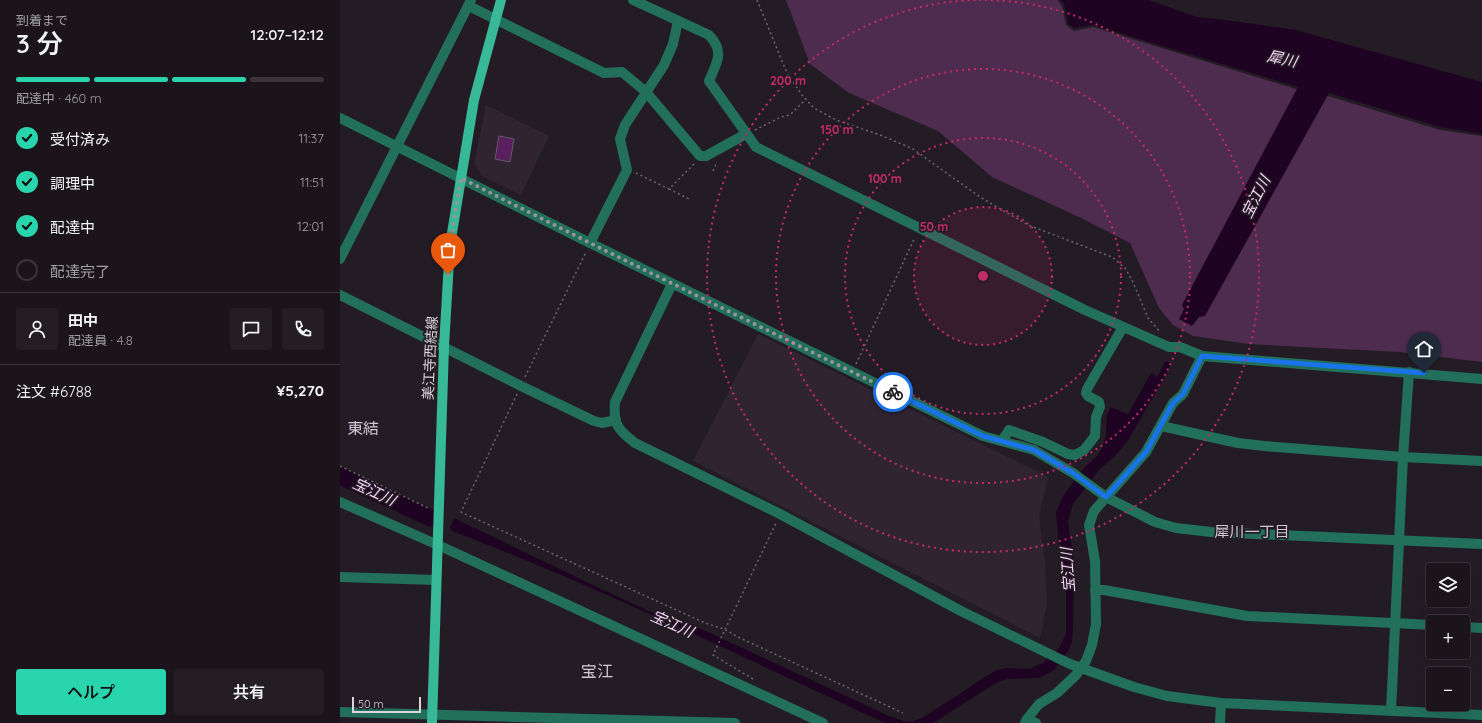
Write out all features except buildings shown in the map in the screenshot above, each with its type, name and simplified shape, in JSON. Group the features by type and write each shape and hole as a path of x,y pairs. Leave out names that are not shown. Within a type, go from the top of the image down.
{"main road":[{"name":"美江寺西結線","path":"432,719 444,346 450,245 474,100 501,0"}],"street":[{"path":"633,0 709,35 717,43 719,57 709,81 756,147 1122,327 1169,347 1180,347 1202,356 1482,378"},
{"path":"340,259 470,3 496,18 604,73 622,72 646,92 700,156 706,156 746,134"},
{"path":"590,243 627,170 620,139 625,125 664,65 673,44 678,21"},
{"path":"340,118 672,284 983,436 1034,450 1073,473 1103,495 1155,522 1176,528 1211,532 1482,544"},
{"path":"672,284 615,402 614,415 616,420 623,434 635,443 780,514 961,611 1070,664 1110,679 1167,696 1221,703 1482,715"},
{"path":"340,295 594,421 602,423 616,420"},
{"path":"1002,441 1009,430 1043,442 1068,454 1074,455 1084,450 1095,436 1096,417 1100,407 1099,402 1088,396 1086,393 1087,389 1122,327"},
{"path":"1036,723 1026,721 1039,704 1057,694 1081,668 1086,661 1092,645 1096,624 1095,561 1089,525 1094,511 1103,495 1146,452 1162,426 1173,403 1183,394 1202,356"},
{"path":"1391,711 1403,457 1409,372"},
{"path":"1162,426 1238,443 1403,457 1482,461"},
{"path":"340,502 438,545 823,723"},
{"path":"340,577 436,580"},
{"path":"1095,590 1104,590 1247,616 1426,625"},
{"path":"1470,627 1482,628"},
{"path":"1220,723 1221,703"},
{"path":"340,712 432,719 735,723"}],"path":[{"path":"757,0 787,73 814,108 836,120 883,136 913,150 980,197 1028,225 1112,257 1125,268 1132,280 1148,318 1164,336"},
{"path":"746,134 781,117 790,115 806,99"},
{"path":"668,189 700,156"},
{"path":"627,170 632,171 691,200"},
{"path":"852,372 919,228"},
{"path":"590,243 462,512 705,623 724,629 740,638 903,713"},
{"path":"340,466 430,509"},
{"path":"714,651 780,514"}],"shaded area":[{"path":"786,0 1057,0 1062,6 1066,25 1074,31 1093,27 1296,89 1328,96 1440,130 1482,136 1482,362 1399,352 1248,344 1193,336 1173,325 1159,308 1130,243 1081,218 992,177 938,131 849,93 810,64"},
{"path":"486,105 549,136 521,195 482,176 474,164"},
{"path":"758,334 1048,477 1039,516 1045,564 1047,604 1040,638 693,461"}],"water":[{"name":"犀川","path":"1060,0 1149,0 1197,17 1296,30 1482,82 1482,134 1440,127 1329,93 1205,316 1199,317 1192,326 1179,319 1184,309 1182,305 1298,87 1093,25 1074,28 1068,24 1064,4"},
{"name":"宝江川","path":"1166,361 1172,363 1127,442 1115,456 1100,469 1073,504 1068,522 1074,561 1073,629 1072,642 1068,651 1054,670 1039,678 1006,679 996,683 933,723 885,723 616,599 562,575 452,531 450,528 454,518 662,617 671,615 887,715 910,722 920,719 997,670 1006,668 1029,669 1043,663 1059,648 1066,634 1066,588 1063,587 1056,512 1063,496 1085,467 1098,455 1103,446 1106,435 1107,415 1111,407 1128,414 1151,373 1157,377"}],"waterway":[{"name":"宝江川","path":"340,476 430,518"}],"way so far":[{"path":"448,274 450,245 461,178 893,392"}],"district":[{"name":"東結","path":"363,428"},
{"name":"犀川一丁目","path":"1252,532"},
{"name":"宝江","path":"597,671"}],"route":[{"path":"893,392 983,436 1034,450 1073,473 1106,497 1146,452 1162,426 1164,419 1173,403 1183,394 1202,356 1424,373"}]}
